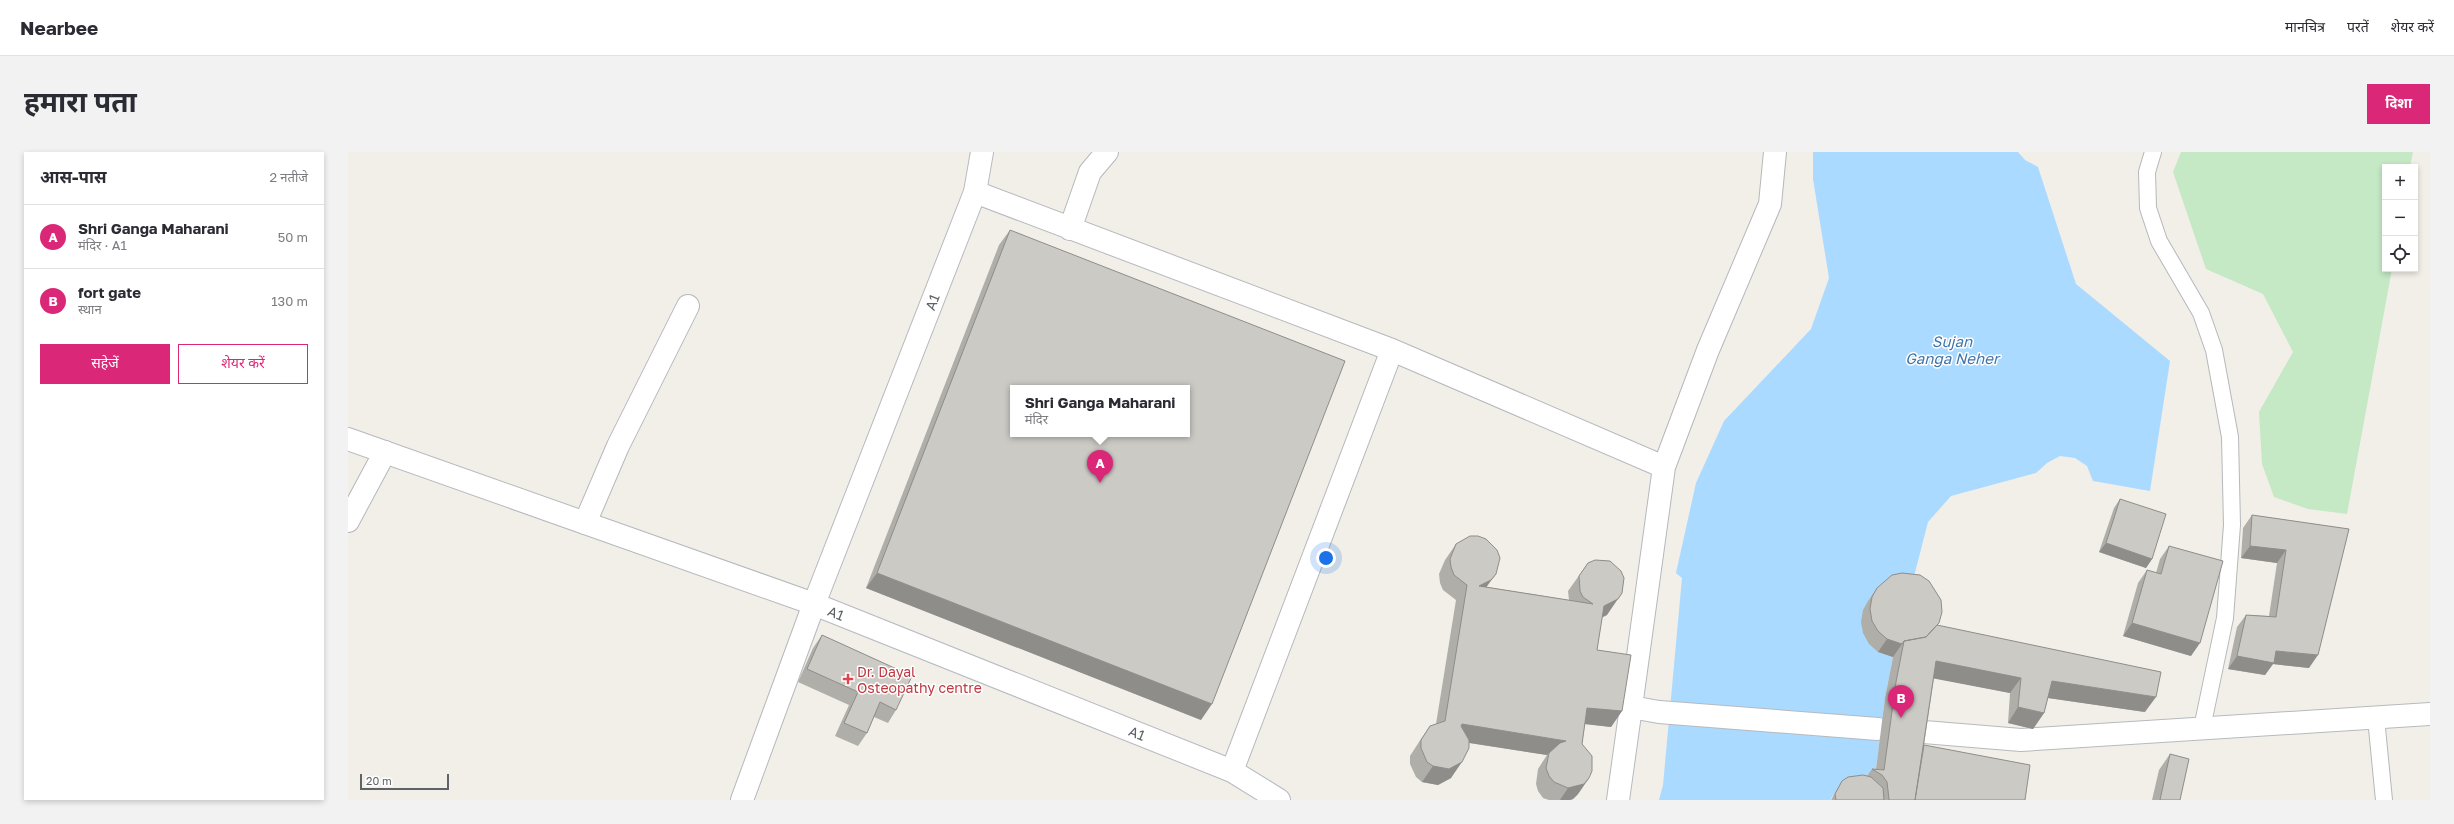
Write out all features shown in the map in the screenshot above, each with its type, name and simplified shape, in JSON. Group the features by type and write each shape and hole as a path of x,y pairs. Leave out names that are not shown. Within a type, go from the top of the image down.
{"street":[{"name":"A1","path":"982,152 975,192 814,604 1232,771 1279,800"},
{"path":"1070,229 1090,172 1107,152"},
{"path":"1618,800 1664,467 1708,350 1770,204 1775,152"},
{"path":"975,192 1392,350 1664,467"},
{"path":"585,523 618,446 688,306"},
{"path":"1232,771 1392,350"},
{"path":"348,439 814,604 742,800"},
{"path":"348,521 385,452"},
{"path":"1631,707 1659,712 1878,729"},
{"path":"1924,732 2021,740 2430,714"}],"lane":[{"path":"2153,152 2147,172 2148,208 2159,241 2201,313 2214,350 2230,437 2232,525 2225,618 2202,728"},
{"path":"2376,718 2384,800"}],"green space":[{"path":"2181,152 2413,152 2411,164 2382,164 2382,272 2391,272 2347,514 2308,509 2274,497 2262,464 2259,412 2293,352 2263,294 2206,269 2173,172"}],"water":[{"name":"Sujan Ganga Neher","path":"1813,152 2018,152 2025,160 2038,167 2076,284 2170,361 2150,491 2093,481 2087,466 2075,458 2060,456 2047,463 2036,473 1951,496 1928,522 1911,588 1878,652 1893,657 1885,698 1874,785 1836,791 1830,800 1659,800 1663,785 1682,578 1676,573 1696,483 1724,421 1811,329 1829,278 1813,179"}],"building":[{"path":"1010,230 1345,361 1212,704 877,573"},
{"path":"2120,499 2166,514 2152,559 2106,543"},
{"path":"2252,515 2349,529 2318,655 2276,651 2274,663 2237,656 2246,615 2276,617 2286,550 2250,546"},
{"path":"1470,536 1478,536 1486,539 1497,550 1500,558 1496,574 1491,580 1479,586 1593,604 1583,597 1580,591 1579,576 1588,563 1595,560 1610,561 1621,571 1624,578 1622,593 1618,599 1604,606 1597,650 1631,655 1622,711 1587,708 1582,744 1592,756 1592,771 1584,784 1568,788 1554,782 1549,776 1546,768 1549,753 1560,743 1566,741 1462,724 1461,726 1469,740 1469,748 1462,762 1449,769 1433,766 1427,762 1421,748 1421,740 1430,726 1445,721 1467,585 1454,575 1450,559 1456,544"},
{"path":"2169,546 2223,561 2200,643 2132,623 2147,570 2161,574"},
{"path":"1902,573 1920,575 1929,581 1941,600 1942,612 1939,623 1926,637 1904,641 1902,644 1887,639 1878,631 1872,621 1870,609 1872,597 1877,588 1892,575"},
{"path":"1937,625 2161,672 2156,697 2052,681 2044,713 2018,707 2021,678 1936,661 1915,800 1889,800 1887,782 1882,775 1872,769 1884,770 1896,682 1904,641 1926,637"},
{"path":"822,635 912,676 896,710 880,702 867,733 844,723 858,692 807,669"},
{"path":"1924,745 2030,765 2025,800 1915,800"},
{"path":"2170,754 2189,759 2180,800 2160,800"},
{"path":"1863,775 1871,777 1883,788 1884,800 1836,800 1835,794 1842,781 1848,777"}],"place":[{"name":"Shri Ganga Maharani","path":"1100,483"},
{"name":"Dr. Dayal Osteopathy centre","path":"848,679"},
{"name":"fort gate","path":"1901,718"}]}
